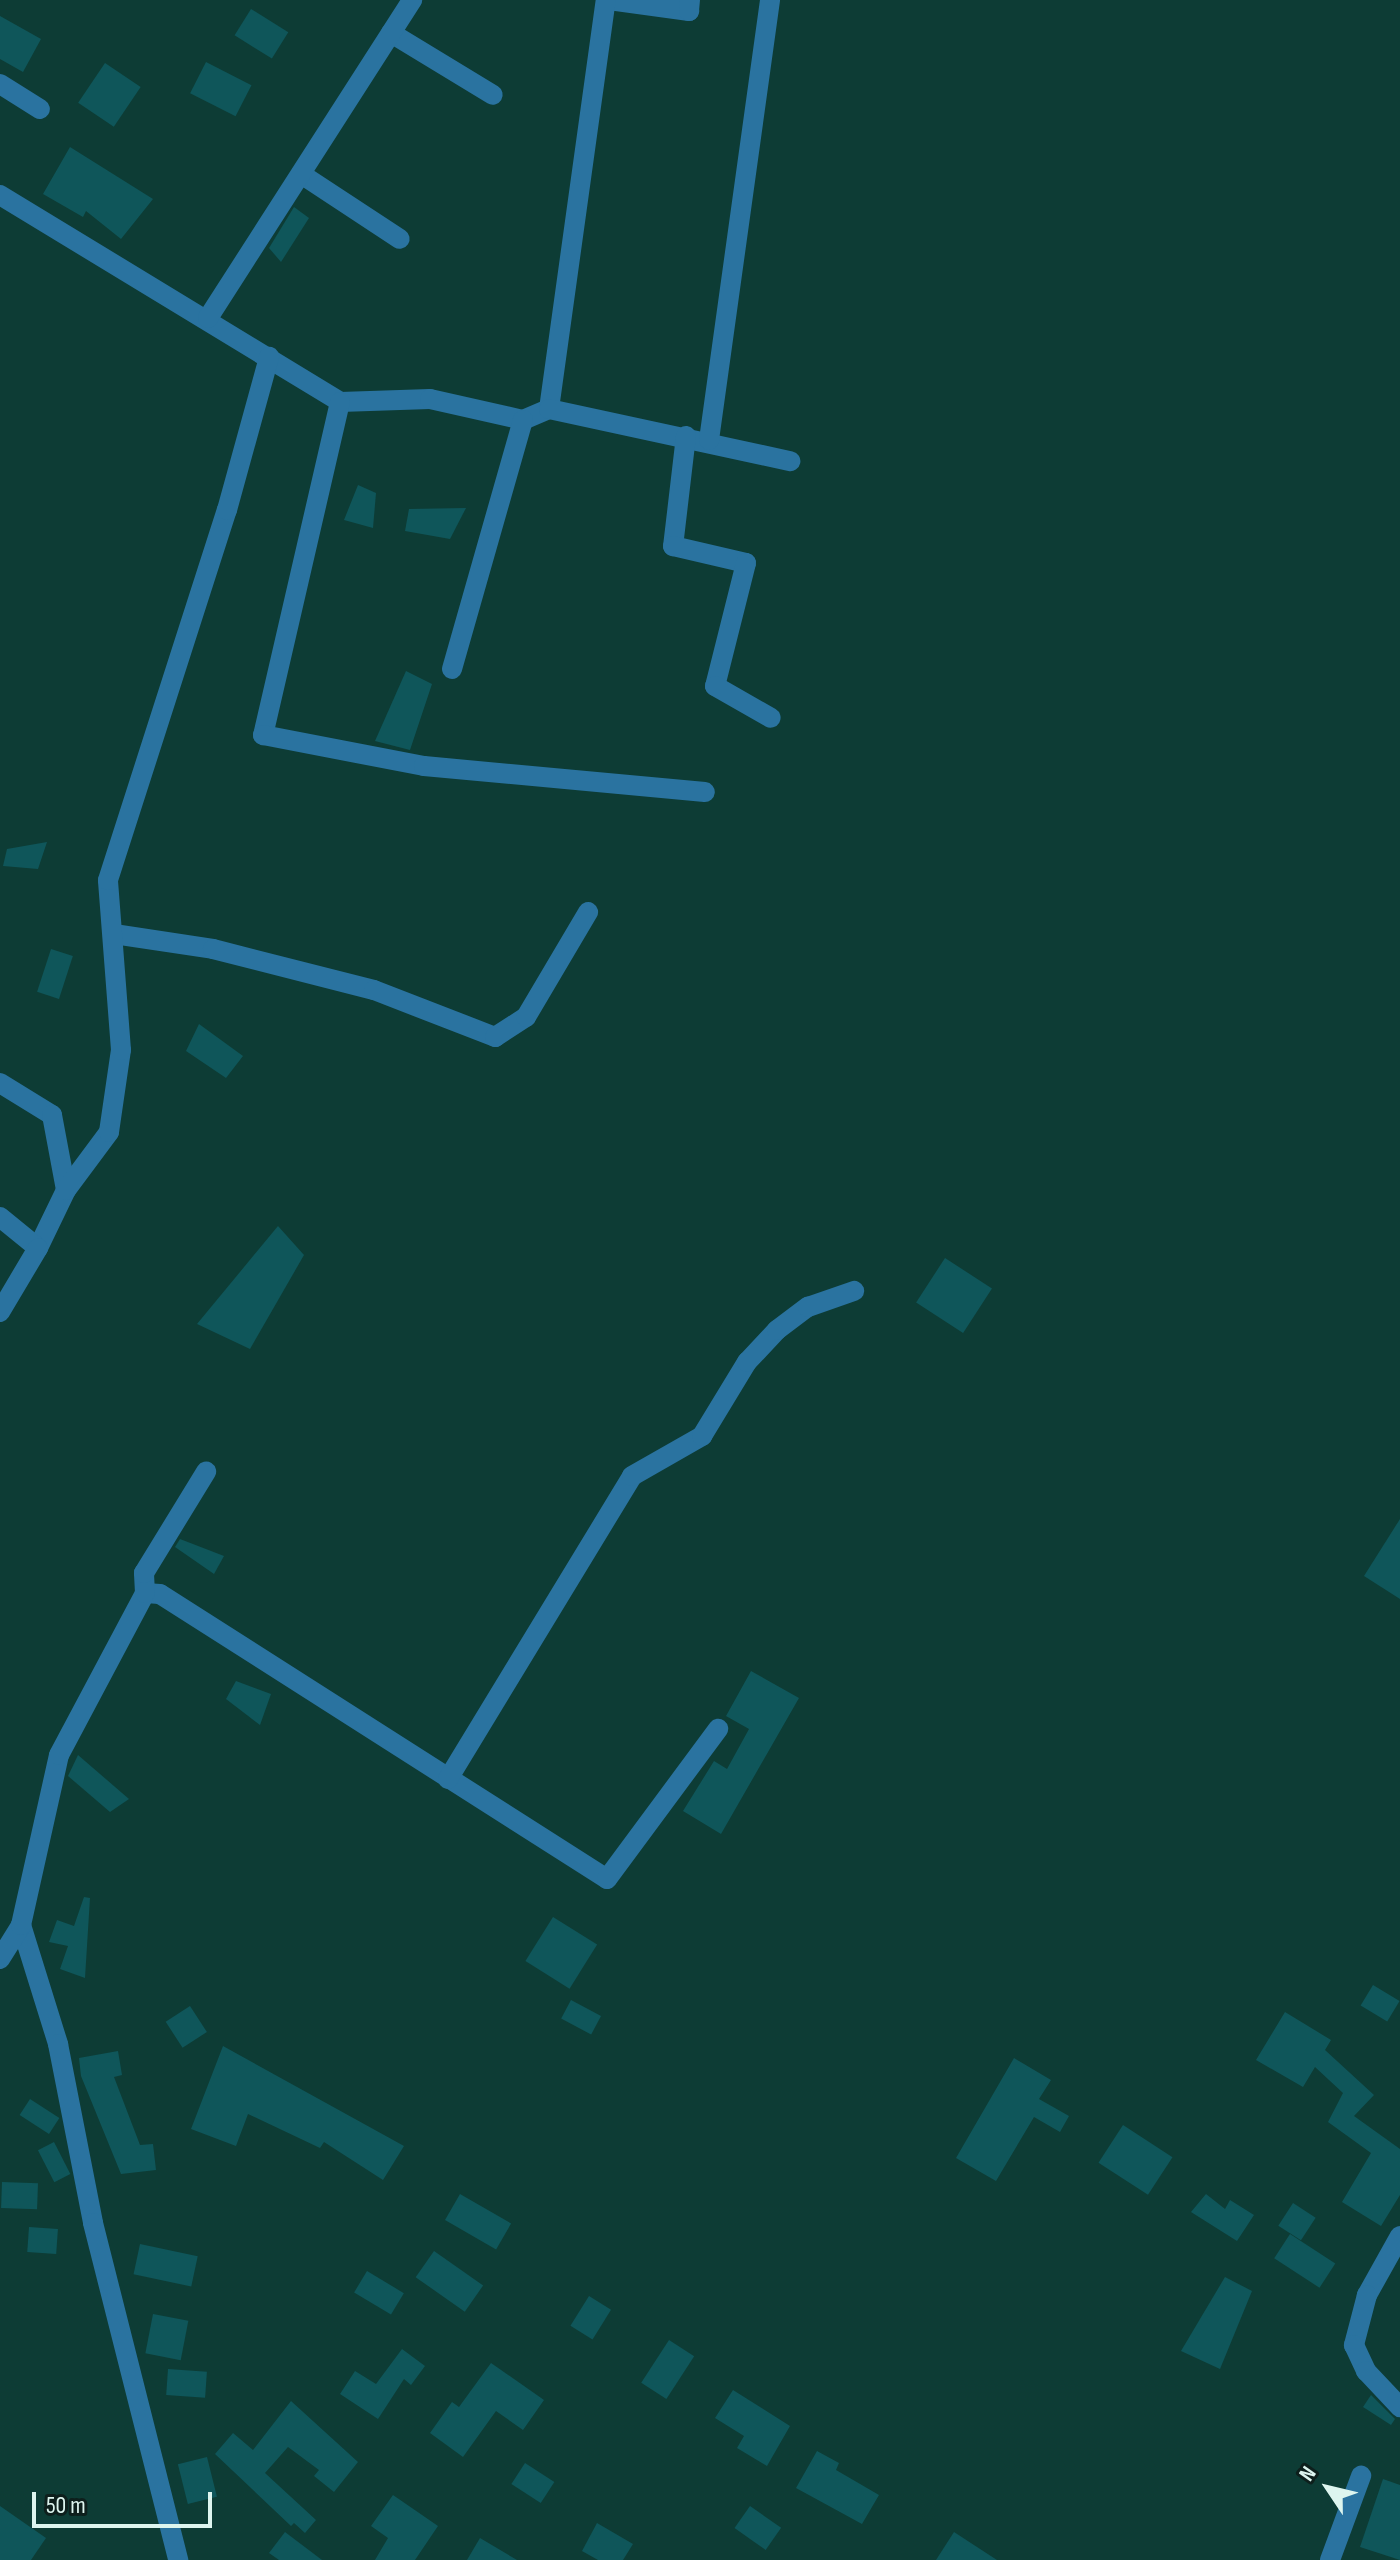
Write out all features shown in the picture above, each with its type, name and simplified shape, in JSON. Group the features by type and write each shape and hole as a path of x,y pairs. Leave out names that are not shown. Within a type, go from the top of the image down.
{"street":[{"path":"208,318 412,0"},
{"path":"549,409 608,0 689,11 690,0"},
{"path":"709,440 770,0"},
{"path":"391,33 493,95"},
{"path":"0,84 40,109"},
{"path":"301,174 400,239"},
{"path":"0,195 208,318 340,402 430,399 523,420 549,409 709,440 790,461"},
{"path":"0,1312 38,1248 66,1190 109,1132 121,1050 108,880 227,510 269,357"},
{"path":"340,402 263,735 424,766 705,792"},
{"path":"452,669 523,420"},
{"path":"686,436 673,546 746,563 715,686 771,718"},
{"path":"114,934 213,949 374,990 495,1037 526,1017 588,912"},
{"path":"0,1083 52,1115 66,1190"},
{"path":"0,1217 38,1248"},
{"path":"448,1779 632,1476 702,1436 747,1362 777,1330 808,1307 854,1291"},
{"path":"0,1959 21,1925 59,1755 145,1593 144,1573 206,1472"},
{"path":"145,1593 160,1594 607,1879 718,1729"},
{"path":"21,1925 58,2044 93,2223 178,2560"},
{"path":"1400,2236 1367,2295 1354,2345 1366,2371 1400,2407"},
{"path":"1330,2560 1361,2476"}],"building":[{"path":"251,9 288,32 272,59 235,35"},
{"path":"0,16 41,39 23,72 0,59"},
{"path":"206,62 251,85 236,116 190,93"},
{"path":"105,63 141,87 114,127 78,103"},
{"path":"70,147 153,199 121,239 86,211 83,217 43,194"},
{"path":"294,207 309,218 281,262 269,248"},
{"path":"358,485 376,493 373,528 344,520"},
{"path":"466,508 450,539 405,531 409,509"},
{"path":"406,671 432,684 410,750 375,741"},
{"path":"47,842 38,869 3,866 7,849"},
{"path":"51,949 73,956 59,999 37,992"},
{"path":"199,1024 243,1056 226,1078 186,1051"},
{"path":"278,1226 304,1255 250,1349 197,1324"},
{"path":"945,1258 992,1288 963,1333 916,1302"},
{"path":"1400,1519 1400,1599 1364,1576"},
{"path":"180,1539 224,1556 214,1574 175,1547"},
{"path":"751,1671 799,1698 721,1834 683,1811 714,1761 727,1769 749,1729 726,1716"},
{"path":"236,1681 271,1694 260,1725 226,1699"},
{"path":"78,1755 129,1799 110,1812 68,1776"},
{"path":"84,1897 90,1898 85,1978 60,1969 68,1946 49,1942 57,1920 74,1926"},
{"path":"553,1917 597,1945 570,1989 525,1961"},
{"path":"1373,1985 1400,2001 1387,2022 1361,2006"},
{"path":"571,2000 601,2016 591,2035 561,2019"},
{"path":"190,2006 207,2032 183,2048 166,2022"},
{"path":"1285,2012 1331,2040 1325,2050 1374,2095 1354,2116 1400,2149 1400,2195 1381,2226 1342,2202 1371,2153 1328,2122 1343,2093 1315,2067 1303,2087 1256,2060"},
{"path":"223,2046 404,2146 383,2180 324,2142 320,2148 248,2114 236,2146 191,2129"},
{"path":"118,2051 122,2075 114,2077 140,2145 153,2144 156,2170 121,2174 81,2076 79,2058"},
{"path":"1014,2058 1051,2080 1039,2099 1069,2116 1060,2132 1034,2117 996,2181 956,2158"},
{"path":"30,2099 59,2118 49,2134 20,2115"},
{"path":"1123,2125 1172,2157 1148,2195 1098,2163"},
{"path":"54,2142 70,2174 54,2182 38,2150"},
{"path":"2,2182 38,2183 37,2209 1,2208"},
{"path":"460,2194 511,2224 496,2249 445,2220"},
{"path":"1206,2194 1225,2209 1230,2200 1254,2215 1237,2241 1191,2212"},
{"path":"1293,2203 1316,2218 1301,2240 1278,2226"},
{"path":"29,2227 58,2229 56,2254 27,2252"},
{"path":"1290,2234 1335,2263 1319,2288 1274,2258"},
{"path":"140,2244 198,2256 191,2287 134,2274"},
{"path":"434,2251 483,2285 465,2312 416,2277"},
{"path":"367,2271 404,2293 391,2315 354,2292"},
{"path":"1225,2277 1252,2291 1220,2369 1181,2351"},
{"path":"589,2296 611,2310 593,2339 570,2326"},
{"path":"153,2314 188,2321 181,2360 145,2353"},
{"path":"669,2340 694,2356 666,2399 641,2383"},
{"path":"402,2349 425,2366 411,2385 404,2379 378,2419 340,2394 355,2371 376,2384"},
{"path":"491,2363 544,2400 523,2430 496,2411 463,2457 430,2433 452,2402 459,2407"},
{"path":"168,2369 207,2372 205,2398 166,2395"},
{"path":"733,2390 790,2426 767,2466 737,2448 744,2436 715,2418"},
{"path":"1371,2395 1395,2419 1391,2425 1363,2407"},
{"path":"291,2401 358,2462 334,2492 314,2476 319,2470 288,2447 265,2473 316,2520 305,2533 294,2523 291,2526 215,2454 233,2433 253,2450"},
{"path":"817,2451 839,2463 836,2470 879,2495 862,2524 796,2488"},
{"path":"207,2457 217,2497 188,2504 178,2464"},
{"path":"525,2463 554,2482 541,2503 511,2484"},
{"path":"1383,2479 1400,2485 1400,2560 1360,2547"},
{"path":"393,2495 438,2526 415,2560 375,2560 388,2538 371,2526"},
{"path":"0,2506 46,2538 31,2560 0,2560"},
{"path":"750,2506 781,2528 766,2550 735,2528"},
{"path":"597,2523 633,2544 623,2560 598,2560 582,2551"},
{"path":"285,2532 322,2560 279,2560 269,2553"},
{"path":"954,2532 997,2560 936,2560"},
{"path":"480,2538 517,2560 467,2560"}]}
